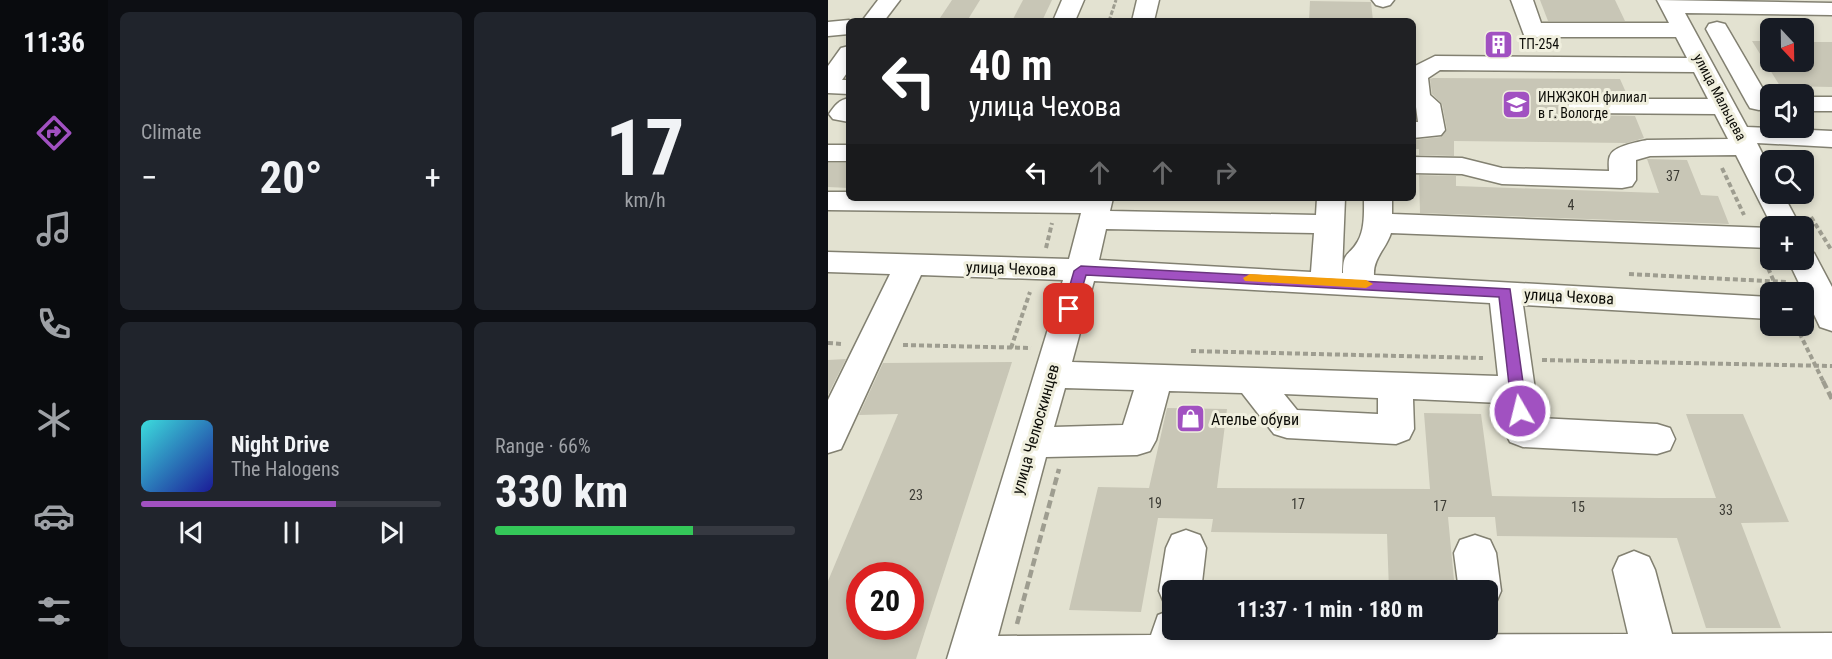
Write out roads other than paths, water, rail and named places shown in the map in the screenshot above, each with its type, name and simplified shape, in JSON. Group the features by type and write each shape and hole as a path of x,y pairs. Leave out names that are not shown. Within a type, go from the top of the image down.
{"street":[{"path":"875,18 889,0"},
{"path":"1065,18 1073,0"},
{"path":"1144,18 1148,0"},
{"path":"1522,0 1532,30 1727,29 1760,93"},
{"path":"1670,3 1832,9"},
{"name":"улица Мальцева","path":"1670,3 1781,216"},
{"path":"828,29 846,27"},
{"path":"846,57 828,83 836,87 846,87"},
{"path":"1419,68 1435,63 1703,65"},
{"path":"1416,98 1428,104 1432,130 1416,130"},
{"path":"1580,106 1760,103"},
{"path":"1814,104 1832,104"},
{"path":"1416,165 1462,166 1502,176 1622,180 1623,156 1647,148 1814,136 1832,139"},
{"path":"828,153 846,153"},
{"path":"828,201 1330,211 1326,282"},
{"name":"улица Челюскинцев","path":"982,658 1049,442 1054,361 1081,271 1097,207"},
{"path":"1358,284 1358,260 1372,248 1378,211 1760,237"},
{"name":"улица Чехова","path":"828,262 910,265 1042,258 1081,271 1326,282 1760,307"},
{"path":"828,438 910,265"},
{"path":"1807,270 1824,312"},
{"path":"1505,292 1523,432 1657,439"},
{"path":"1054,361 1155,377 1251,380 1287,424 1396,429 1395,386 1515,374"},
{"path":"1049,442 1137,440 1155,377"},
{"path":"1182,580 1186,548"},
{"path":"1634,570 1655,656"},
{"path":"982,658 1486,643 1655,656 1832,655"}],"place":[{"name":"ТП-254","path":"1498,44"},
{"name":"ИНЖЭКОН филиал в г. Вологде","path":"1517,105"},
{"name":"Ателье обуви","path":"1190,419"}]}
